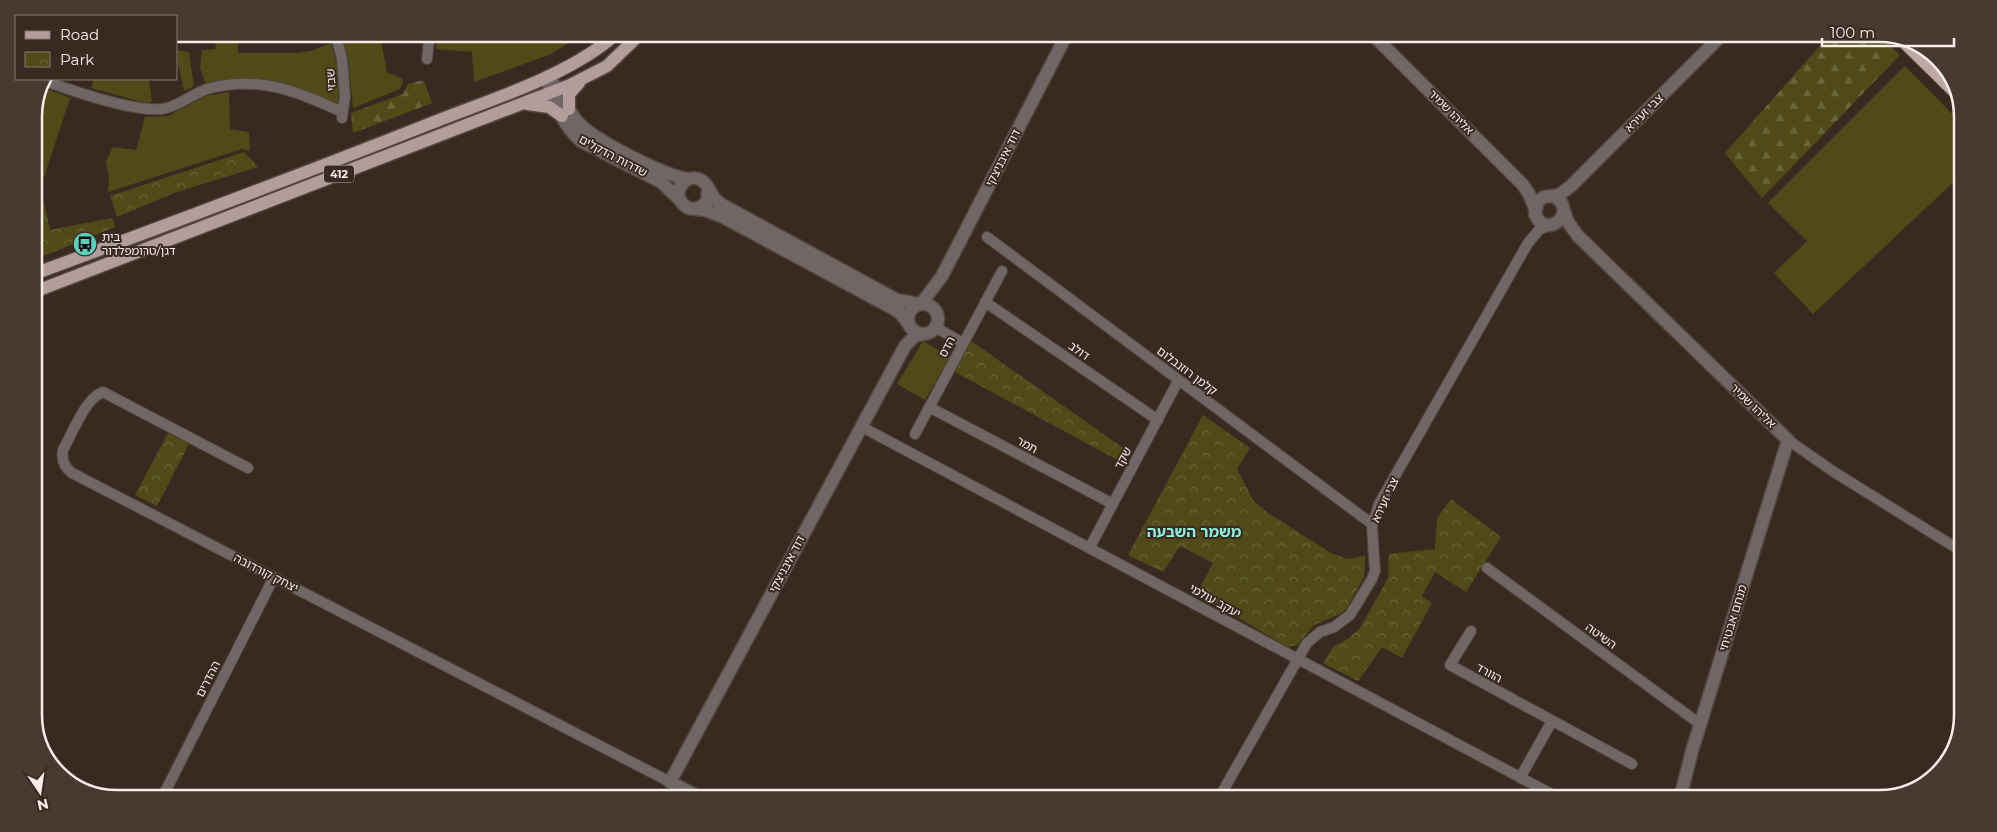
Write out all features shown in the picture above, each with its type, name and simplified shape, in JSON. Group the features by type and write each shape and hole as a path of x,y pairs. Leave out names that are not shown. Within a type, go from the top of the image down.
{"highway":[{"path":"1913,51 1944,81"}],"main road":[{"name":"412","path":"43,271 316,168 547,77 594,52 606,42"},
{"name":"412","path":"43,289 554,92 584,79 607,66 632,42"},
{"path":"522,104 549,107 565,112 569,94 584,79"}],"street":[{"name":"שבזי","path":"51,83 109,101 153,109 164,109 207,90 236,85 272,85 314,99 342,115 345,96 344,78 338,42"},
{"path":"427,59 429,42"},
{"name":"דוד איבניצקי","path":"920,304 942,276 1063,42"},
{"name":"אליהו שמיר","path":"1380,42 1523,185 1529,194 1535,212"},
{"name":"צבי זעירא","path":"1551,196 1571,186 1715,42"},
{"name":"שדרות הדקלים","path":"547,77 574,134 581,141 661,182 679,199"},
{"name":"שדרות הדקלים","path":"565,112 599,139 671,176 688,179"},
{"path":"688,179 702,181 708,189 716,199 728,208 897,300 932,307 938,319 935,327 928,333 923,334 914,331 900,313 894,309 732,221 713,212 685,207 679,199 678,194 681,185 688,179"},
{"name":"אליהו שמיר","path":"1523,185 1551,196"},
{"name":"צבי זעירא","path":"1564,209 1564,200 1571,186"},
{"path":"695,209 700,208 707,202 708,189"},
{"path":"1551,196 1558,198 1564,209 1561,219 1551,225 1540,221 1535,212 1540,199 1551,196"},
{"name":"אליהו שמיר","path":"1564,209 1568,222 1578,236 1788,440 1834,472 1953,546"},
{"name":"צבי זעירא","path":"1528,243 1535,212"},
{"name":"אליהו שמיר","path":"1551,225 1563,227 1578,236"},
{"name":"צבי זעירא","path":"1223,790 1297,659 1314,636 1334,627 1350,616 1372,579 1375,566 1372,524 1380,504 1528,243 1539,230 1551,225"},
{"name":"קלמן רוזנבלום","path":"987,237 1372,524"},
{"name":"הדס","path":"915,434 1002,271"},
{"name":"דוד איבניצקי","path":"936,312 942,276"},
{"name":"דולב","path":"986,302 1158,420"},
{"path":"909,325 909,312 920,304"},
{"name":"דוד איבניצקי","path":"905,346 909,325"},
{"path":"935,327 963,344"},
{"name":"דוד איבניצקי","path":"670,782 905,346 915,336 923,334"},
{"name":"שקד","path":"1090,547 1178,381"},
{"name":"יצחק קורדובה","path":"248,468 103,392 97,393 89,402 63,450 62,457 66,469 72,473 685,790"},
{"name":"תמר","path":"929,408 1113,504"},
{"name":"יעקב עולמי","path":"862,427 1543,790"},
{"name":"מנחם אבטיחי","path":"1682,790 1700,724 1788,440"},
{"name":"השיטה","path":"1487,568 1700,724"},
{"name":"ההדרים","path":"166,790 274,577"},
{"name":"הוורד","path":"1471,631 1450,665 1632,764"},
{"path":"1520,778 1552,721"}],"green space":[{"path":"216,42 238,43 238,53 295,53 311,51 331,43 337,65 339,106 296,89 206,85 200,68 202,50 215,49"},
{"path":"343,42 381,42 387,73 403,80 400,89 353,108 348,58"},
{"path":"437,42 570,42 551,54 474,82 472,52 436,49"},
{"path":"1823,42 1887,43 1900,55 1762,198 1725,153"},
{"path":"178,50 189,52 194,86 184,91 178,63"},
{"path":"1905,66 1954,116 1954,182 1813,314 1774,273 1807,241 1768,203"},
{"path":"94,80 149,80 152,102 145,103 91,88"},
{"path":"424,81 432,103 353,133 351,113 403,94 408,84"},
{"path":"48,89 70,98 43,180 43,112"},
{"path":"229,92 230,129 249,132 250,151 242,149 108,192 109,179 106,161 113,147 136,150 145,117 168,116 205,96"},
{"path":"244,152 258,167 174,193 117,217 110,196"},
{"path":"43,198 50,230 112,218 115,227 43,256"},
{"path":"923,341 950,357 925,400 897,384"},
{"path":"971,341 1129,452 1123,463 955,372"},
{"path":"1203,415 1250,448 1237,469 1253,500 1268,513 1331,553 1348,559 1365,556 1364,577 1346,609 1340,614 1314,625 1297,645 1287,647 1197,593 1213,563 1180,546 1163,572 1128,555"},
{"path":"168,433 189,444 157,506 135,495"},
{"path":"1451,499 1501,537 1466,592 1435,572 1422,596 1432,603 1402,658 1382,647 1358,681 1323,663 1333,647 1349,638 1360,628 1388,578 1389,554 1435,549 1437,518"}],"place":[{"name":"בית דגן/טרומפלדור","path":"85,244"}],"district":[{"name":"משמר השבעה","path":"1194,532"}]}
